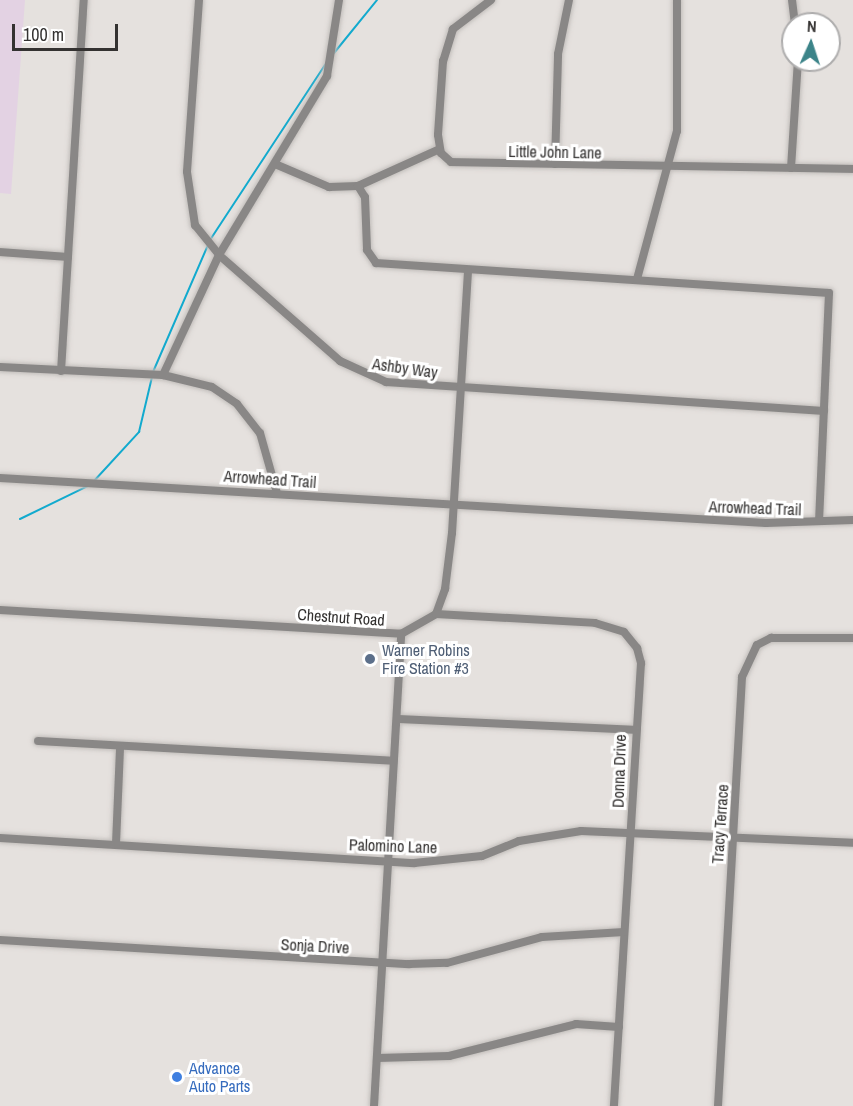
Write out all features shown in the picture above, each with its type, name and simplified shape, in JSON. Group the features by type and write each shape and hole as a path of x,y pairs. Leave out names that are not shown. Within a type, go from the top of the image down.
{"street":[{"path":"61,371 84,0"},
{"name":"Ashby Way","path":"199,0 187,193 195,225 219,255 365,377 459,388 824,411"},
{"path":"163,375 219,255 327,76 339,0"},
{"path":"275,164 329,187 358,186 440,149 443,61 453,29 491,0"},
{"path":"555,164 558,54 569,0"},
{"path":"637,279 654,202 670,166 677,131 676,0"},
{"path":"791,168 797,72"},
{"name":"Little John Lane","path":"440,149 451,162 853,169"},
{"name":"Arrowhead Trail","path":"0,478 454,503 766,524 798,524 819,518 829,293 376,263 367,250 364,197 358,186"},
{"path":"0,252 68,258"},
{"path":"435,614 445,589 454,503 459,388 468,270"},
{"path":"0,367 163,375 212,387 237,404 260,433 277,493"},
{"path":"819,518 853,520"},
{"name":"Chestnut Road","path":"0,610 401,634 435,614"},
{"name":"Donna Drive","path":"435,614 595,623 624,632 641,663 634,730 614,1106"},
{"path":"374,1106 390,862 393,761 401,634"},
{"name":"Tracy Terrace","path":"718,1106 732,838 748,658 757,645 784,635 853,638"},
{"path":"397,719 634,730"},
{"path":"38,741 393,761"},
{"path":"116,844 120,747"},
{"name":"Palomino Lane","path":"0,838 390,862 482,856 548,834 630,832 853,843"},
{"name":"Sonja Drive","path":"0,940 383,963 447,963 542,937 624,932"},
{"path":"377,1058 449,1056 576,1024 619,1027"}],"shaded area":[{"path":"0,0 25,0 11,194 0,193"}],"waterway":[{"path":"334,53 377,0"},
{"path":"210,240 327,62"},
{"path":"153,372 208,245"},
{"path":"94,481 139,432 152,377"},
{"path":"20,519 90,485"}],"place":[{"name":"Warner Robins Fire Station #3","path":"370,659"},
{"name":"Advance Auto Parts","path":"177,1077"}]}
